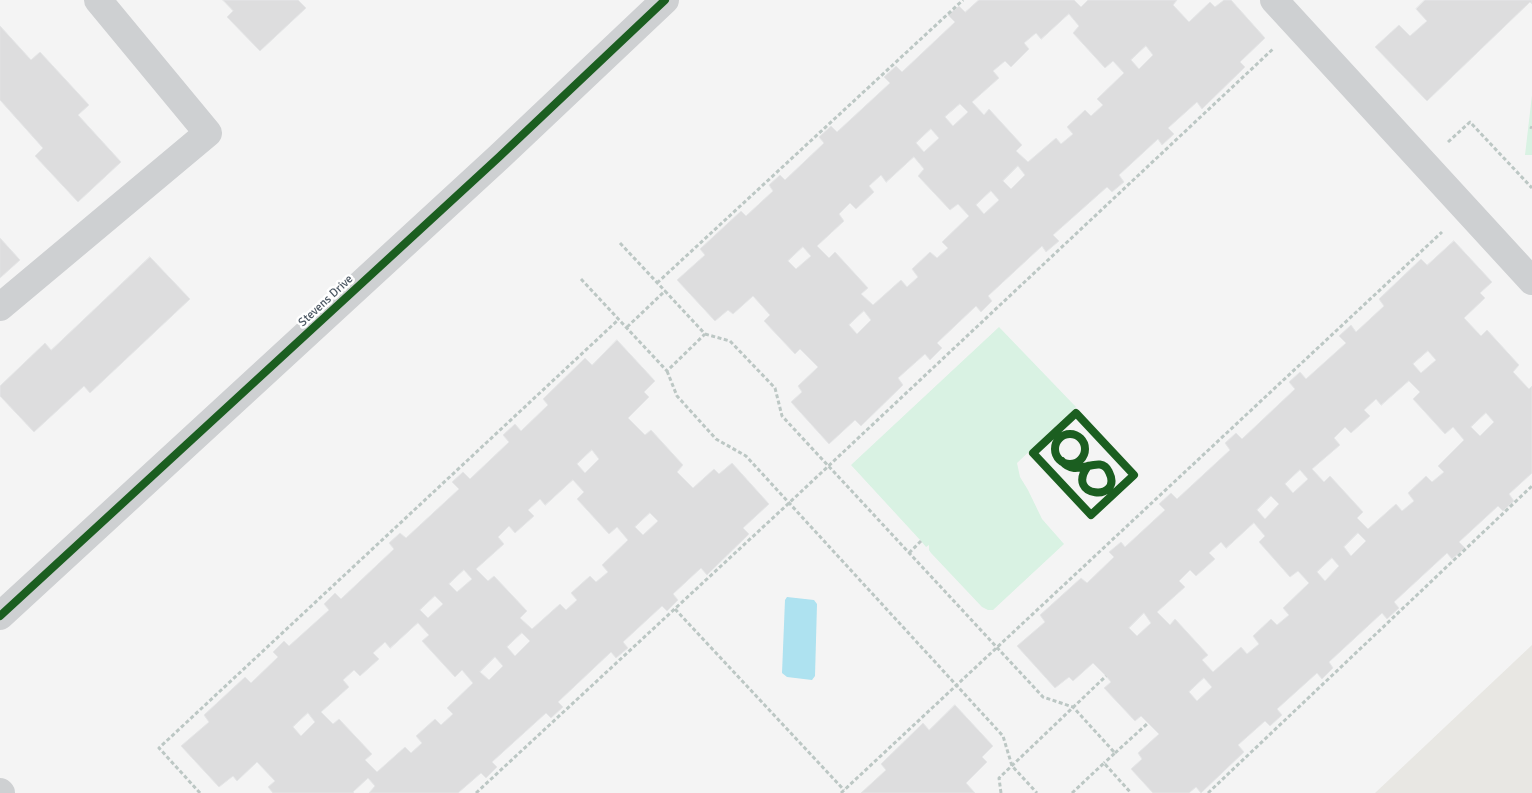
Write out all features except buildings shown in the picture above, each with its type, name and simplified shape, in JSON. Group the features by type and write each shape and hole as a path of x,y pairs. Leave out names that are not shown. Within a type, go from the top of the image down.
{"street":[{"path":"0,307 208,133 98,0"},
{"name":"Stevens Drive","path":"0,616 492,163 665,0"},
{"path":"1274,0 1532,281"}],"path":[{"path":"657,283 963,0"},
{"path":"476,793 1277,46"},
{"path":"1424,164 1470,122 1532,188"},
{"path":"675,609 843,792 1446,229"},
{"path":"620,243 705,334 730,341 775,388 782,416 1042,697 1073,707 1115,753"},
{"path":"581,279 667,371 677,396 716,439 746,456 1003,736 1012,766 1037,793"},
{"path":"626,328 665,291"},
{"path":"200,793 159,748 618,320"},
{"path":"667,371 705,334"},
{"path":"1208,793 1532,486"},
{"path":"909,553 921,541"},
{"path":"1001,793 999,778 1106,676"},
{"path":"1072,793 1148,723"},
{"path":"1104,763 1131,793"}],"shaded area":[{"path":"1532,645 1532,793 1375,793"}],"green space":[{"path":"1532,95 1532,155 1525,155"},
{"path":"999,327 1076,407 1017,463 1020,477 1042,519 1064,544 993,610 988,610 982,607 931,553 929,545 926,547 851,465"}],"water":[{"path":"787,597 814,600 817,604 815,676 812,680 787,677 782,673 785,600"}],"cycle path":[{"path":"0,616 499,157 665,0"},
{"path":"1076,413 1134,475 1091,515 1033,453 1076,413"},
{"path":"1070,434 1080,439 1085,449 1080,459 1070,464 1060,459 1055,449 1060,439 1070,434"},
{"path":"1062,461 1074,468 1094,465 1105,467 1109,472 1111,482 1109,488 1103,492 1095,492 1088,490 1083,485 1083,477 1088,466"}]}
